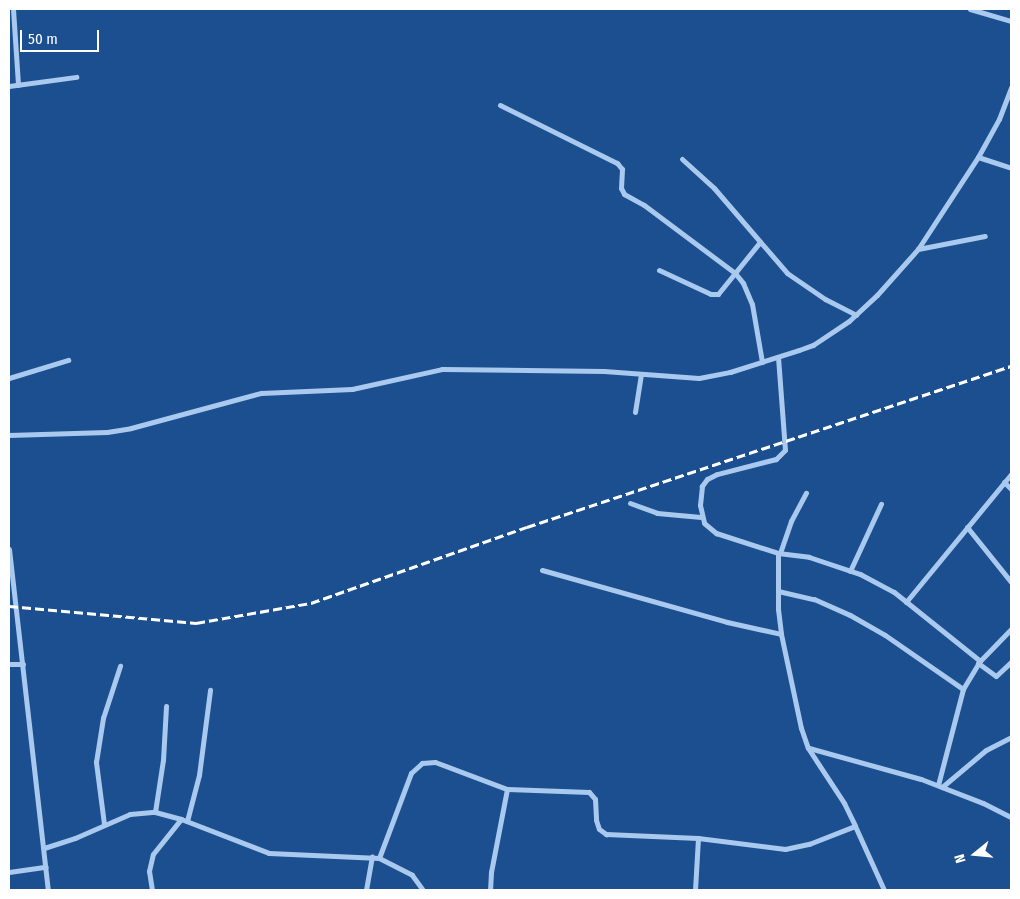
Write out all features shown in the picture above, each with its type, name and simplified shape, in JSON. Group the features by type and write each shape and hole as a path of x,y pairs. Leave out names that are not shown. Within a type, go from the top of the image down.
{"street":[{"path":"13,9 18,85"},
{"path":"970,9 1011,21"},
{"path":"9,86 76,77"},
{"path":"9,434 107,432 144,425 262,394 352,388 427,372 459,368 604,371 699,378 730,372 813,345 856,315 918,249 978,157 999,119 1011,87"},
{"path":"500,105 617,163 622,169 621,188 624,194 644,205 735,273 743,283 752,304 762,362"},
{"path":"978,157 1011,168"},
{"path":"682,159 714,188 796,281 824,299 856,315"},
{"path":"918,249 985,236"},
{"path":"659,270 715,295 723,290 760,242"},
{"path":"778,357 785,450 776,459 717,474 707,479 702,486 701,517 711,530 779,553 809,557 850,570 894,592 996,676 1011,662"},
{"path":"9,378 68,360"},
{"path":"635,412 641,374"},
{"path":"906,602 1011,474"},
{"path":"1004,482 1011,489"},
{"path":"806,493 791,521 779,553 780,634 797,711 808,748 844,803 884,890"},
{"path":"630,503 657,513 701,517"},
{"path":"850,570 880,504"},
{"path":"967,527 1011,582"},
{"path":"9,549 48,890"},
{"path":"542,570 734,624 780,634"},
{"path":"778,591 814,599 850,615 885,635 963,689"},
{"path":"940,786 963,689 979,662 1011,629"},
{"path":"9,664 23,664"},
{"path":"104,824 96,762 103,718 120,666"},
{"path":"152,890 149,871 153,854 184,820 199,775 210,690"},
{"path":"155,812 163,760 166,706"},
{"path":"940,786 986,750 1011,737"},
{"path":"808,748 940,786 983,803 1011,817"},
{"path":"379,858 411,773 422,763 435,762 507,789 588,792 595,799 596,820 599,829 606,834 698,838 785,849 809,844 854,826"},
{"path":"490,890 491,872 507,789"},
{"path":"44,848 75,838 130,814 155,812 184,820 269,852 379,858 412,875 423,890"},
{"path":"695,890 698,838"},
{"path":"366,890 372,857"},
{"path":"9,872 46,867"}],"railway":[{"path":"9,606 196,623 311,603 527,527 1011,366"}]}
